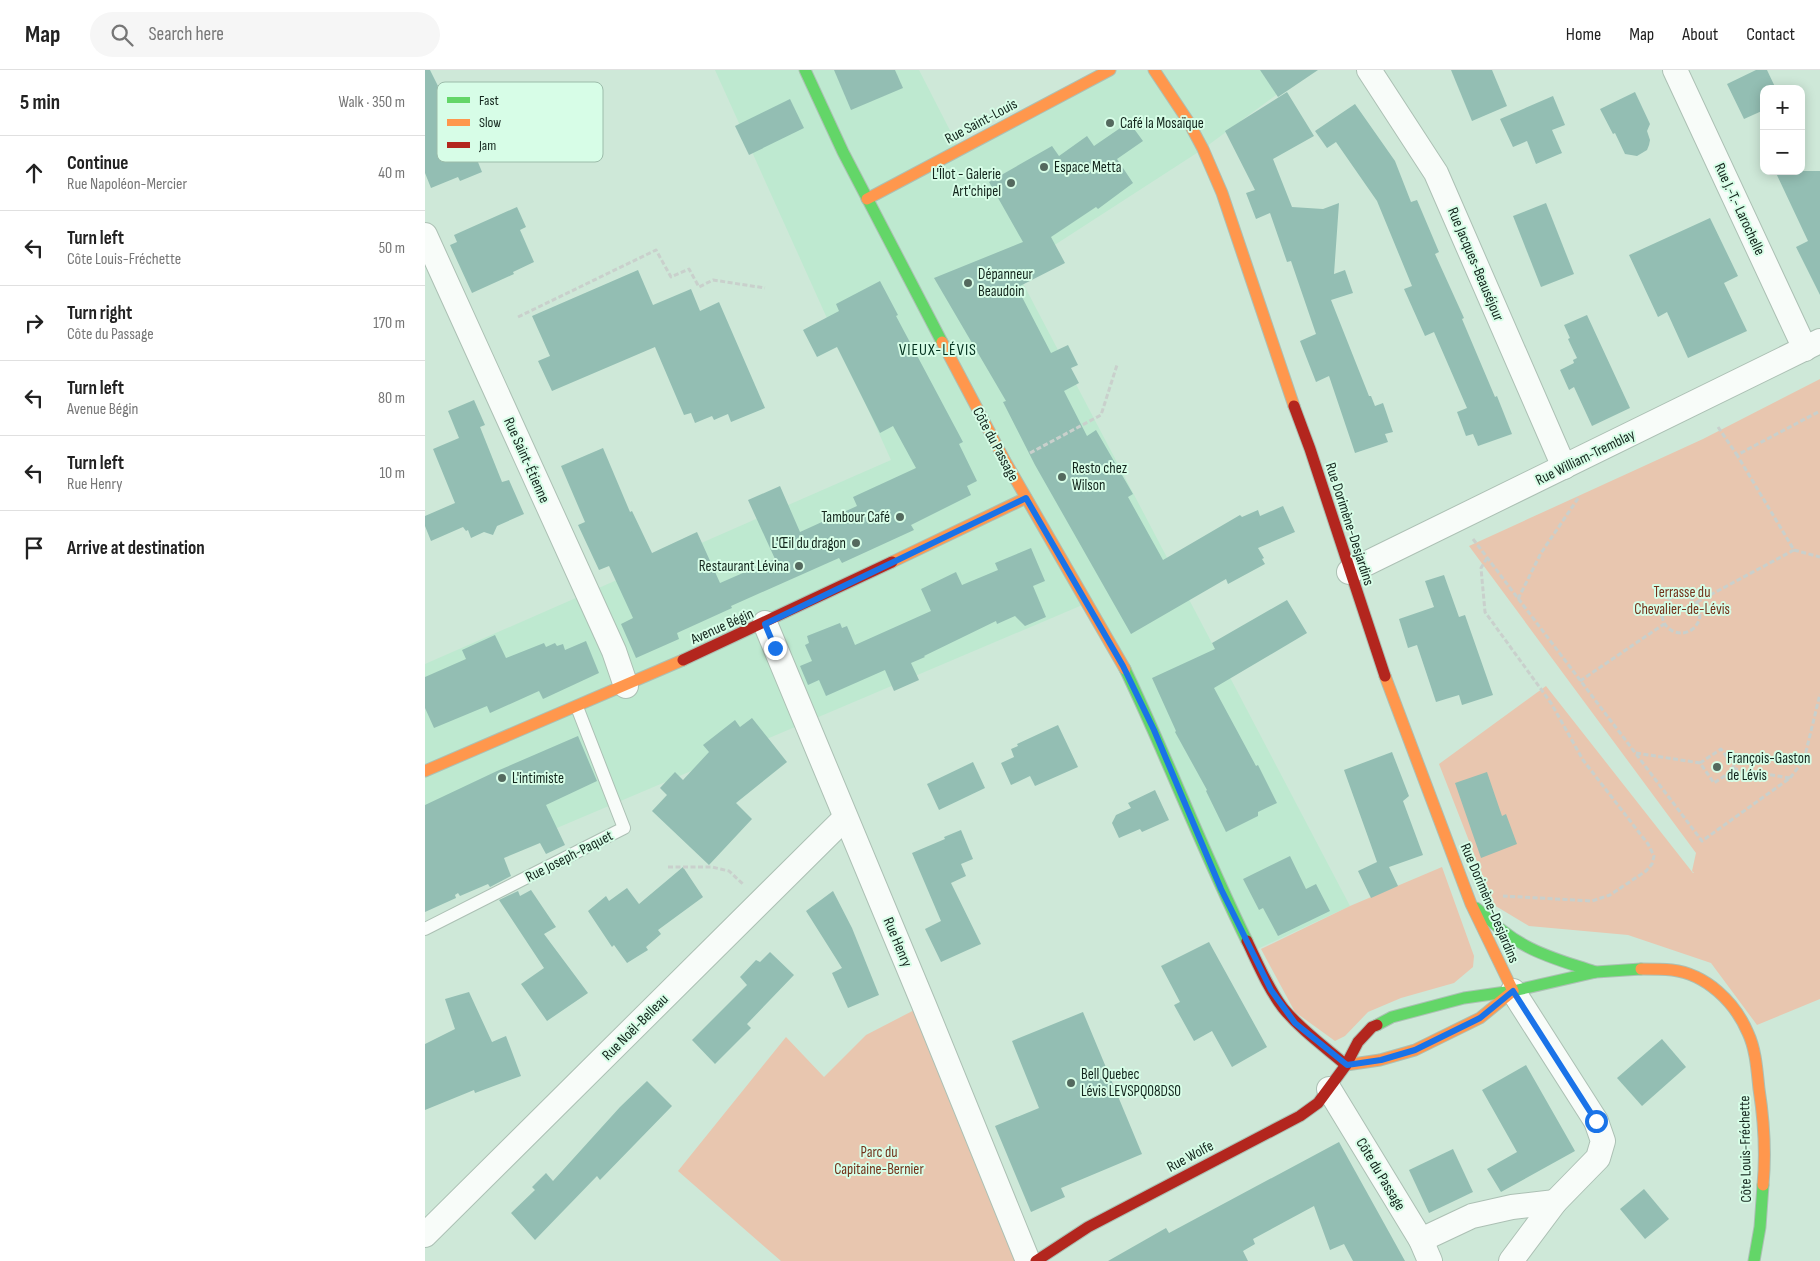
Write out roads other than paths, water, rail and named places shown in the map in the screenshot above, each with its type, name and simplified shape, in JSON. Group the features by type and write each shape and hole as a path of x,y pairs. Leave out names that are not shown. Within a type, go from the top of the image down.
{"main road":[{"name":"Côte du Passage","path":"805,70 867,199 1026,498 1123,666 1154,730 1221,889 1271,990 1295,1023 1347,1065"},
{"name":"Rue Saint-Louis","path":"867,199 1109,70"},
{"name":"Rue Dorimène-Desjardins","path":"1154,70 1188,121 1203,149 1222,193 1287,387 1310,449 1377,656 1471,904 1513,991"},
{"name":"Avenue Bégin","path":"425,771 626,686 765,624 1026,498"},
{"path":"1471,904 1499,928 1532,949 1597,972"},
{"name":"Côte Louis-Fréchette","path":"1347,1065 1358,1042 1372,1027 1392,1017 1464,998 1513,991 1597,972 1638,968 1673,970 1696,978 1721,992 1737,1012 1749,1034 1756,1066 1763,1116 1764,1177 1760,1228 1754,1261"},
{"name":"Côte Louis-Fréchette","path":"1347,1065 1381,1060 1415,1050 1480,1018 1513,991"},
{"name":"Rue Wolfe","path":"1036,1261 1088,1227 1300,1116 1318,1103 1347,1065"}],"street":[{"name":"Rue Jacques-Beauséjour","path":"1369,70 1436,173 1564,467"},
{"name":"Rue J.-T.- Larochelle","path":"1675,70 1813,345"},
{"name":"Rue Saint-Étienne","path":"425,235 614,651 626,686"},
{"name":"Rue William-Tremblay","path":"1349,572 1813,345"},
{"name":"Rue Henry","path":"765,624 924,1005 1028,1261"},
{"name":"Rue Noël-Belleau","path":"425,1235 845,818"},
{"path":"1511,1261 1555,1202 1598,1158 1603,1141 1596,1121 1513,991"},
{"name":"Côte du Passage","path":"1329,1089 1425,1251"},
{"path":"1425,1251 1472,1216 1512,1207 1555,1202"}],"lane":[{"name":"Rue Joseph-Paquet","path":"425,929 624,828 577,707"}],"place":[{"name":"Café la Mosaïque","path":"1110,123"},
{"name":"Espace Metta","path":"1044,167"},
{"name":"L'Îlot - Galerie Art'chipel","path":"1011,183"},
{"name":"Dépanneur Beaudoin","path":"968,283"},
{"name":"Resto chez Wilson","path":"1062,477"},
{"name":"Tambour Café","path":"900,517"},
{"name":"L'Œil du dragon","path":"856,543"},
{"name":"Restaurant Lévina","path":"799,566"},
{"name":"François-Gaston de Lévis","path":"1717,767"},
{"name":"L'intimiste","path":"502,778"},
{"name":"Bell Quebec Lévis LEVSPQ08DS0","path":"1071,1083"}],"district":[{"name":"VIEUX-LÉVIS","path":"938,349"}],"park label":[{"name":"Terrasse du Chevalier-de-Lévis","path":"1682,600"},
{"name":"Parc du Capitaine-Bernier","path":"879,1160"}]}
